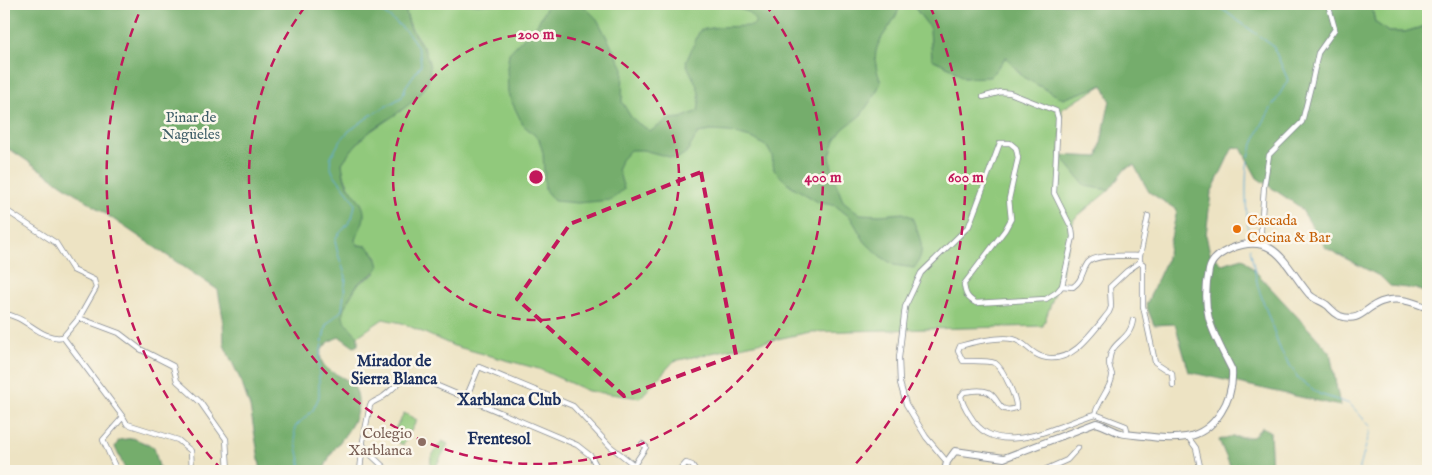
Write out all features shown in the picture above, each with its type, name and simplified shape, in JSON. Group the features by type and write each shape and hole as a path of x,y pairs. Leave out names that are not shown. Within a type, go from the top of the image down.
{"street":[{"path":"1260,244 1264,188 1269,155 1302,122 1318,53 1335,29 1328,4"},
{"path":"947,462 926,437 906,404 900,384 899,358 905,307 921,273 969,226 1000,143 1010,143 1016,148 1018,158 1009,199 1011,219 1005,230 964,284 968,299 976,303 988,303 1046,299 1057,292 1062,286 1073,237 1072,229 1054,193 1058,127 1056,111 1001,92 983,97"},
{"path":"4,209 56,243 72,270 94,280 96,288 79,318 63,337 48,336 20,318 4,314"},
{"path":"1148,216 1140,256 1140,262 1143,264 1144,271 1143,306 1155,362 1172,373 1173,385"},
{"path":"946,471 947,462 955,451 1004,458 1096,423 1105,425 1122,434 1154,438 1188,437 1207,428 1225,408 1233,379 1232,370 1208,319 1205,294 1210,266 1215,258 1225,251 1250,244 1260,244 1278,254 1312,298 1328,306 1339,315 1352,318 1359,316 1379,302 1392,300 1404,300 1428,308"},
{"path":"1062,286 1073,287 1079,283 1087,262 1094,257 1140,256"},
{"path":"1128,434 1126,426 1095,414 1048,432 1017,438 1000,438 988,434 976,425 964,406 962,396 964,392 983,391 989,393 1001,408 1006,410 1016,408 1016,401 1001,369 994,363 963,361 958,352 960,346 971,342 1012,338 1025,344 1031,352 1043,357 1063,357 1076,349 1109,312 1111,307 1110,288 1127,271 1140,262"},
{"path":"79,318 119,333 140,349 173,366 177,381 200,402 226,439 228,471"},
{"path":"1095,414 1097,405 1109,386 1112,375 1109,364 1113,348 1121,342 1129,331 1132,320"},
{"path":"63,337 127,424 178,440 191,451 192,471"},
{"path":"466,398 479,366 574,406 610,446 634,465"},
{"path":"360,471 363,441 370,405 386,395 406,378 419,378 577,445 591,456 599,471"},
{"path":"117,471 103,440 123,417"},
{"path":"1188,437 1196,448 1201,471"},
{"path":"630,471 646,447 642,444"},
{"path":"364,446 368,453 388,471"},
{"path":"1042,471 1067,460 1078,448"},
{"path":"361,460 368,453"},
{"path":"679,471 684,464 689,464 696,471"},
{"path":"1054,466 1057,471"},
{"path":"1145,471 1155,471"}],"highlighted area":[{"path":"701,172 736,355 624,396 517,299 570,224"}],"green space":[{"name":"Pinar de Nagüeles","path":"4,4 403,4 411,29 428,58 429,75 426,86 418,95 398,113 363,137 342,163 346,182 360,201 363,209 363,220 355,240 358,245 367,246 372,251 379,267 357,285 344,310 345,322 358,336 358,345 354,347 340,337 327,344 322,351 321,360 324,365 353,386 358,399 358,407 353,422 331,454 323,471 261,471 250,407 241,381 224,345 223,318 218,290 4,147"},
{"path":"403,4 912,4 930,28 932,59 949,67 964,78 1006,57 1023,77 1103,85 1062,109 1060,155 1085,185 1109,190 1074,219 1058,284 1043,326 810,332 674,361 640,398 588,391 539,369 454,346 402,323 383,319 358,336 345,324 342,315 345,305 358,284 375,274 377,257 367,246 358,245 355,239 361,203 346,180 342,163 366,134 397,113 425,50 411,28"},
{"path":"548,4 582,4 597,19 623,68 622,102 631,117 651,131 669,119 681,118 698,111 698,90 686,62 700,30 718,27 752,26 756,22 749,12 722,4 901,4 877,48 875,57 881,82 876,93 861,115 843,129 835,140 830,155 833,176 843,201 860,214 903,213 912,217 921,243 921,255 914,268 894,265 880,256 865,242 851,218 836,206 818,202 788,184 774,170 772,156 767,147 754,139 729,132 711,131 698,133 687,152 677,159 643,150 630,150 621,160 618,169 624,189 611,200 578,203 554,201 545,190 543,153 539,139 523,125 508,94 507,68 509,53 538,23"},
{"path":"912,4 1371,4 1375,22 1388,32 1405,32 1428,25 1428,294 1416,289 1390,286 1381,277 1326,248 1300,207 1257,178 1241,148 1233,147 1211,193 1206,235 1210,253 1222,264 1243,258 1330,352 1340,406 1189,372 1175,324 1154,325 1146,305 1166,261 1177,210 1149,192 1134,165 1126,168 1109,190 1085,186 1060,155 1098,157 1110,100 1103,85 1063,99 1023,77 1006,57 990,77 964,78 949,67 932,59 930,28"},
{"path":"1371,4 1428,4 1428,25 1405,32 1388,32 1375,22"},
{"path":"404,413 417,420 403,445 390,438"},
{"path":"1262,427 1270,431 1272,471 1232,471 1219,440 1229,437 1253,437"},
{"path":"133,438 154,447 160,471 126,471 115,447 119,440"},
{"path":"442,441 448,444 434,470 430,469 431,457"}],"waterway":[{"path":"300,471 295,427 313,410 319,397 319,359 326,325 342,310 346,277 335,241 352,218 355,205 353,199 333,173 330,165 331,157 340,141 349,131 371,115 402,97 406,86 421,65 420,54 411,37 396,22 371,4"},
{"path":"1215,4 1273,46 1288,80 1264,121 1249,155 1246,192 1249,235"},
{"path":"1250,248 1258,287 1281,351 1298,378 1319,394 1350,404 1370,426"},
{"path":"1359,471 1370,431"}],"place":[{"name":"Cascada Cocina & Bar","path":"1237,229"},
{"name":"Colegio Xarblanca","path":"422,442"}],"district":[{"name":"Mirador de Sierra Blanca","path":"394,371"},
{"name":"Xarblanca Club","path":"509,401"},
{"name":"Frentesol","path":"499,440"}]}
